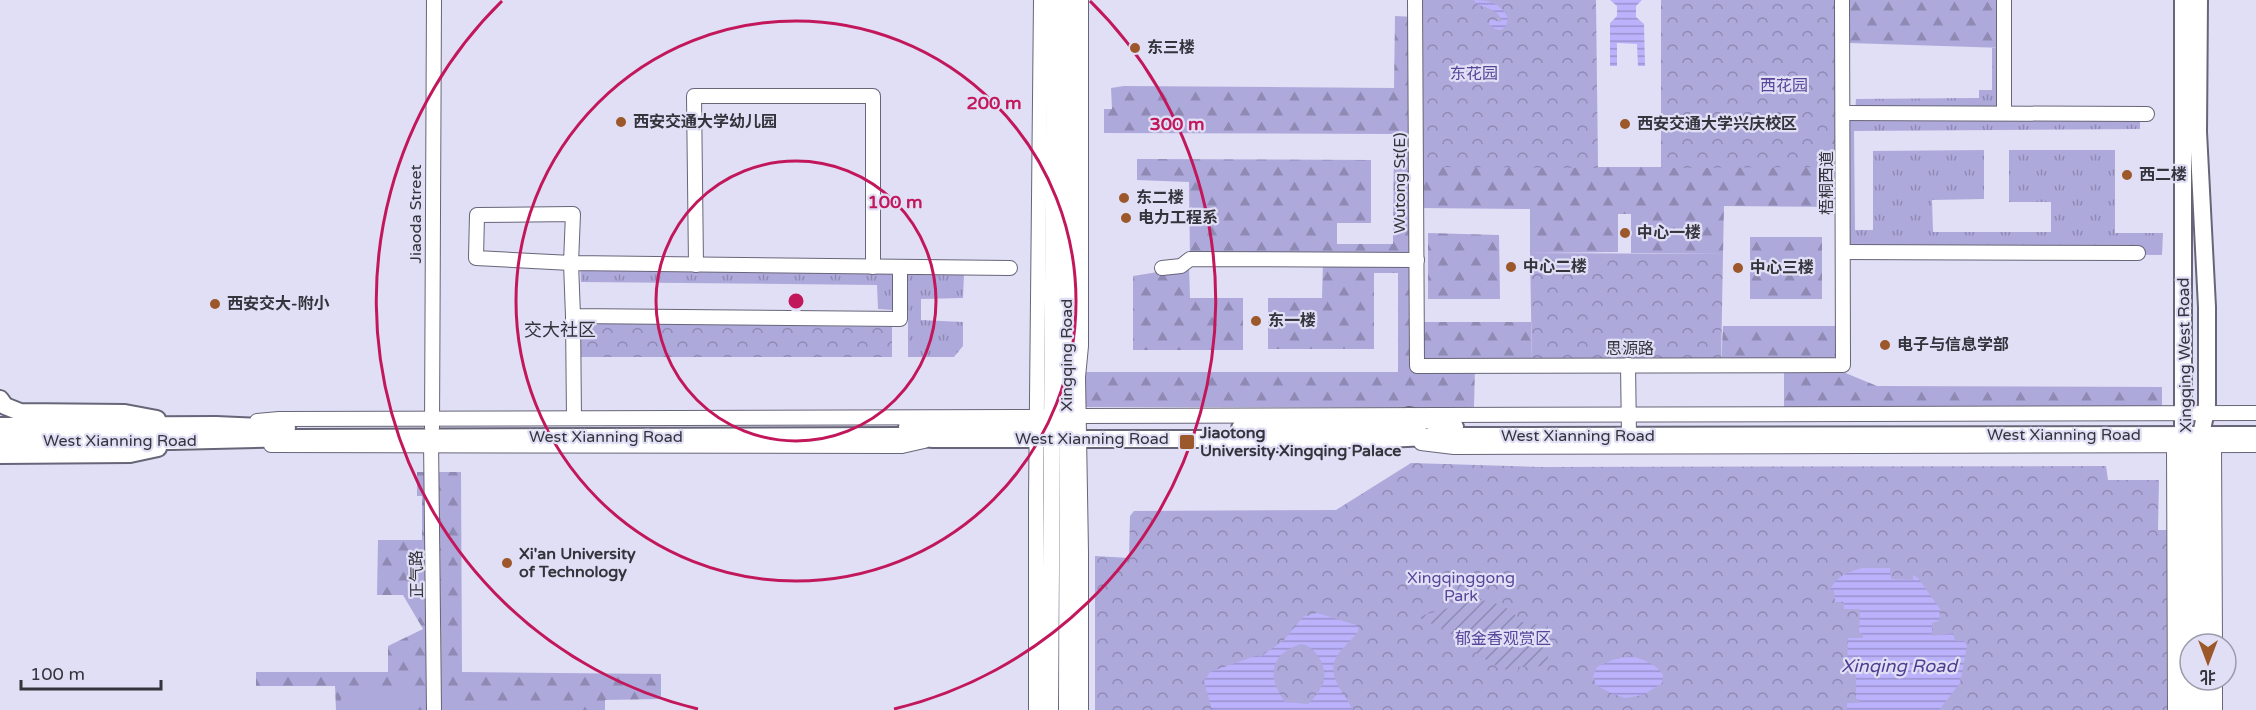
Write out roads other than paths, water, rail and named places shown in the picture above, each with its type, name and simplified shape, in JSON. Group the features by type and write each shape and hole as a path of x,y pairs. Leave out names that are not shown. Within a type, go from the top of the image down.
{"main road":[{"name":"Xingqing Road","path":"1055,0 1059,428 1067,710"},
{"name":"Xingqing Road","path":"1050,710 1069,0"},
{"name":"Xingqing West Road","path":"2183,0 2202,632"},
{"name":"Xingqing West Road","path":"2189,710 2189,576 2194,433 2207,405 2207,307 2198,132 2199,0"},
{"path":"0,399 5,406 20,412 139,414 181,426"},
{"path":"1409,416 1455,427"},
{"name":"West Xianning Road","path":"0,426 216,425 432,433 900,436 933,440 1059,428 1386,439 1630,426"},
{"name":"West Xianning Road","path":"0,440 227,441 432,433 1630,426 2256,435"},
{"name":"West Xianning Road","path":"2194,433 2256,426"},
{"path":"0,454 130,454 196,441"},
{"path":"2202,692 2202,710"}],"street":[{"name":"Jiaoda Street","path":"432,433 434,0"},
{"path":"1041,0 1059,428 1081,710"},
{"path":"1036,710 1059,428 1078,377 1081,345 1081,0"},
{"name":"Wutong St(E)","path":"1415,0 1417,366"},
{"name":"梧桐西道","path":"1842,0 1844,365"},
{"path":"2004,0 2004,112"},
{"path":"696,265 694,96 873,96 873,267"},
{"path":"1844,113 2147,114"},
{"path":"574,418 571,263 573,214 477,215 476,258 571,263 1010,268"},
{"path":"1843,252 2138,253"},
{"path":"1162,268 1181,266 1190,259 1417,260"},
{"path":"573,316 900,320 900,267"},
{"path":"432,433 574,418 1059,428 1409,416 1630,426 1628,365"},
{"name":"思源路","path":"1417,366 1844,365"},
{"path":"2194,433 2256,413"},
{"name":"正气路","path":"432,433 434,710"},
{"path":"2194,433 2214,632"},
{"path":"2175,710 2194,433"},
{"path":"1386,439 1454,447 2194,433 2256,444"},
{"path":"2215,692 2215,710"}],"water":[{"path":"1474,0 1490,2 1502,9 1508,18 1506,26 1501,30 1495,29 1489,24 1490,19 1500,22 1502,20 1500,16 1477,5"},
{"path":"1610,0 1642,0 1636,6 1636,17 1644,24 1645,66 1638,66 1637,44 1617,43 1617,66 1610,66 1610,23 1617,16 1617,6"},
{"name":"Xinqing Road","path":"1862,568 1890,568 1891,579 1913,580 1913,575 1918,578 1940,609 1939,621 1932,623 1932,636 1953,633 1955,641 1964,641 1967,646 1960,683 1939,710 1847,710 1847,703 1859,703 1859,699 1856,699 1856,672 1847,672 1848,638 1863,638 1863,634 1859,633 1860,609 1844,609 1844,602 1835,602 1834,590 1830,590 1843,575"},
{"path":"1317,613 1359,626 1356,634 1339,653 1333,668 1337,683 1353,710 1212,710 1204,681 1210,672 1258,655 1260,657 1284,640 1303,617","holes":["1301,644 1306,645 1319,656 1324,673 1322,685 1308,704 1285,702 1275,684 1274,668 1277,660 1290,648"]},
{"path":"1630,656 1644,660 1657,668 1663,675 1662,683 1643,695 1625,698 1596,685 1593,676 1597,667 1612,660"}],"place":[{"name":"东三楼","path":"1135,48"},
{"name":"西安交通大学幼儿园","path":"621,122"},
{"name":"西安交通大学兴庆校区","path":"1625,124"},
{"name":"西二楼","path":"2127,175"},
{"name":"东二楼","path":"1124,198"},
{"name":"电力工程系","path":"1126,218"},
{"name":"中心一楼","path":"1625,233"},
{"name":"中心二楼","path":"1511,267"},
{"name":"中心三楼","path":"1738,268"},
{"name":"西安交大-附小","path":"215,304"},
{"name":"东一楼","path":"1256,321"},
{"name":"电子与信息学部","path":"1885,345"},
{"name":"Jiaotong University·Xingqing Palace","path":"1187,442"},
{"name":"Xi'an University of Technology","path":"507,563"}],"district":[{"name":"交大社区","path":"560,330"}],"park label":[{"name":"东花园","path":"1474,74"},
{"name":"西花园","path":"1784,86"},
{"name":"Xingqinggong Park","path":"1461,587"},
{"name":"郁金香观赏区","path":"1503,639"}]}
